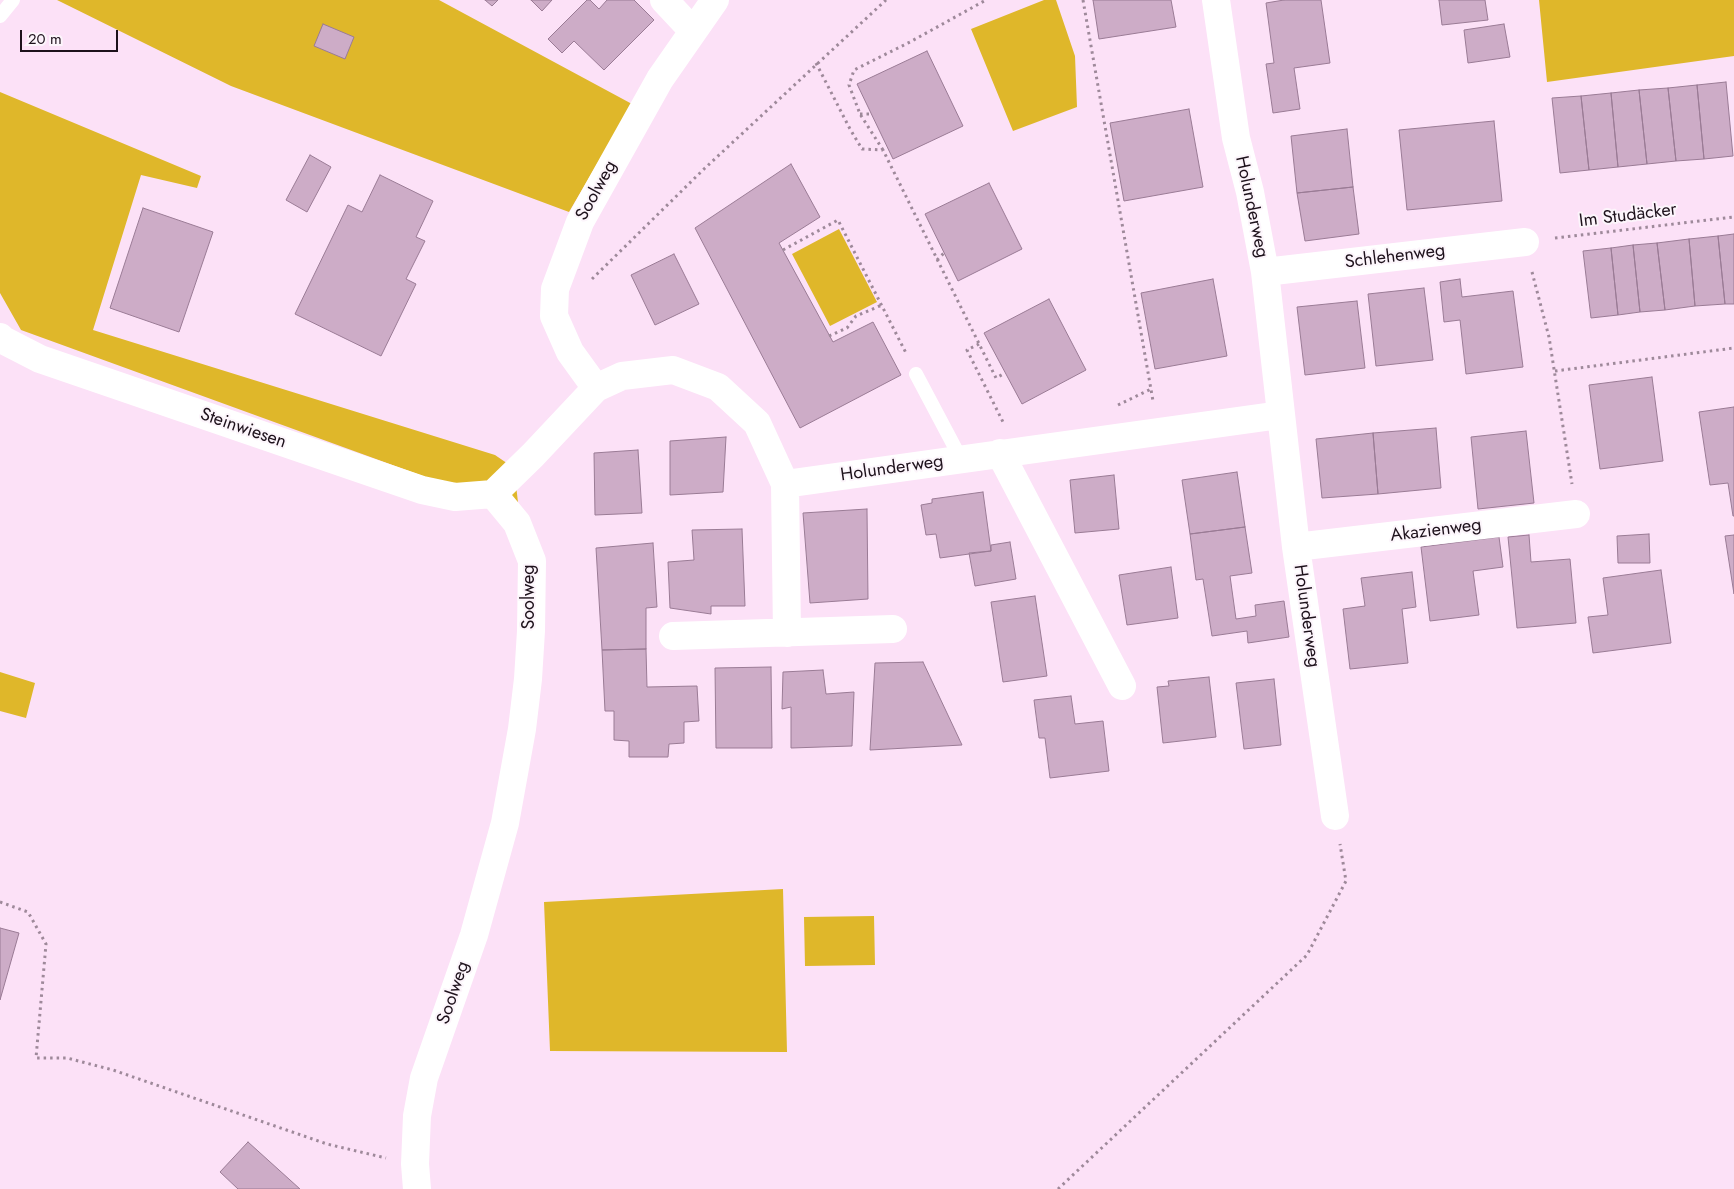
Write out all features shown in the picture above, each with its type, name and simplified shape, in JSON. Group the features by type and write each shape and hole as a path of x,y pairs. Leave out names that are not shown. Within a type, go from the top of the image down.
{"street":[{"path":"664,0 693,31"},
{"name":"Soolweg","path":"596,388 570,352 554,316 555,289 580,222 660,80 715,0"},
{"name":"Holunderweg","path":"1216,0 1236,138 1250,192 1265,272 1296,547 1336,816"},
{"name":"Schlehenweg","path":"1265,272 1525,242"},
{"name":"Steinwiesen","path":"0,337 40,359 422,490 455,496 493,494"},
{"path":"493,494 533,455 596,388 622,376 673,370 718,387 757,423 785,484 787,633"},
{"name":"Holunderweg","path":"785,484 1280,415"},
{"path":"1008,452 1122,686"},
{"name":"Soolweg","path":"416,1176 417,1116 424,1078 474,935 505,823 522,729 528,679 532,561 517,523 493,494"},
{"name":"Akazienweg","path":"1296,547 1576,514"},
{"path":"673,636 893,629"}],"lane":[{"path":"0,16 13,0"},
{"path":"916,374 960,459"}],"path":[{"path":"588,282 704,168 886,0"},
{"path":"986,0 854,70 849,85 860,114 883,150 996,378 1005,373"},
{"path":"1083,0 1158,432"},
{"path":"816,63 862,149 883,150"},
{"path":"860,114 871,114"},
{"name":"Im Studäcker","path":"1525,242 1734,217"},
{"path":"783,250 838,220 916,374"},
{"path":"1525,242 1549,337 1576,514"},
{"path":"937,260 944,252"},
{"path":"830,336 847,328 856,316 882,305"},
{"path":"979,344 967,350 1008,452"},
{"path":"1555,371 1734,348"},
{"path":"1058,1189 1307,955 1346,881 1336,816"},
{"path":"0,902 28,912 46,944 36,1058 67,1058 113,1070 416,1176"}],"shaded area":[{"path":"57,0 439,0 632,104 569,212 231,86"},
{"path":"1044,0 1056,0 1075,56 1077,107 1013,131 971,29"},
{"path":"1539,0 1734,0 1734,56 1547,82"},
{"path":"0,92 201,176 197,188 141,175 93,330 495,455 514,468 519,511 21,330 0,293"},
{"path":"839,229 877,302 830,326 792,254"},
{"path":"0,672 35,683 26,718 0,711"},
{"path":"783,889 787,1052 550,1051 544,902"},
{"path":"874,916 875,965 805,966 804,917"}],"building":[{"path":"485,0 498,0 492,6"},
{"path":"531,0 552,0 542,11"},
{"path":"587,0 590,0 599,9 607,0 634,0 654,20 604,70 574,41 562,53 548,39"},
{"path":"1093,0 1171,0 1176,27 1099,39"},
{"path":"1284,0 1321,0 1330,63 1294,68 1300,109 1273,113 1266,64 1274,63 1266,3"},
{"path":"1439,0 1485,0 1488,20 1442,25"},
{"path":"323,24 354,37 345,59 314,46"},
{"path":"1504,24 1510,57 1468,63 1464,30"},
{"path":"927,51 963,126 893,159 857,84"},
{"path":"1726,82 1733,156 1704,159 1697,85"},
{"path":"1697,85 1704,159 1676,161 1668,88"},
{"path":"1668,88 1676,161 1647,164 1639,90"},
{"path":"1639,90 1647,164 1618,167 1611,93"},
{"path":"1611,93 1618,167 1589,170 1581,96"},
{"path":"1581,96 1589,170 1560,173 1552,98"},
{"path":"1189,109 1203,187 1124,201 1110,123"},
{"path":"1494,121 1502,201 1407,210 1399,130"},
{"path":"1347,129 1353,187 1297,193 1291,136"},
{"path":"310,155 331,167 307,212 286,200"},
{"path":"791,164 820,217 779,243 833,342 873,322 901,375 800,428 695,228"},
{"path":"380,175 433,201 416,237 425,241 406,279 416,284 381,356 295,314 348,205 362,212"},
{"path":"989,183 1022,249 958,281 925,214"},
{"path":"1353,187 1359,234 1305,241 1297,193"},
{"path":"143,208 213,232 179,332 110,308"},
{"path":"1734,234 1734,304 1725,304 1718,236"},
{"path":"1718,236 1725,304 1695,306 1689,239"},
{"path":"1689,239 1695,306 1665,310 1657,243"},
{"path":"1657,243 1665,310 1640,312 1633,245"},
{"path":"1633,245 1640,312 1618,315 1611,248"},
{"path":"1611,248 1618,315 1591,318 1583,251"},
{"path":"674,254 699,304 655,325 631,275"},
{"path":"1213,279 1227,356 1155,369 1141,293"},
{"path":"1460,279 1462,297 1513,291 1523,367 1466,374 1460,320 1444,322 1440,282"},
{"path":"1424,288 1433,360 1376,366 1368,294"},
{"path":"1049,299 1086,370 1022,404 984,333"},
{"path":"1357,301 1365,368 1305,375 1297,307"},
{"path":"1652,377 1663,461 1600,469 1589,385"},
{"path":"1734,407 1733,516 1728,483 1710,485 1699,412"},
{"path":"1436,428 1441,488 1378,494 1373,433"},
{"path":"1526,431 1534,503 1478,509 1471,437"},
{"path":"1373,433 1378,494 1322,498 1316,439"},
{"path":"726,437 723,492 670,495 670,441"},
{"path":"638,450 642,513 595,515 594,453"},
{"path":"1237,472 1245,527 1190,534 1182,480"},
{"path":"1114,475 1119,529 1075,533 1070,480"},
{"path":"983,492 991,551 940,558 936,534 926,535 921,505 932,503 932,499"},
{"path":"867,509 868,599 810,603 803,513"},
{"path":"1245,527 1252,573 1230,576 1236,619 1256,616 1255,605 1284,601 1289,637 1248,643 1247,631 1212,636 1203,579 1196,580 1190,534"},
{"path":"742,529 745,606 711,606 711,614 670,608 668,562 694,560 692,530"},
{"path":"1649,534 1650,563 1618,563 1617,536"},
{"path":"1529,535 1531,562 1570,559 1576,623 1517,628 1508,537"},
{"path":"1734,535 1734,594 1725,536"},
{"path":"1499,537 1503,567 1473,571 1479,615 1430,621 1421,547"},
{"path":"1010,542 1016,579 975,586 969,553 991,551 991,545"},
{"path":"653,543 657,607 646,608 646,649 602,650 596,548"},
{"path":"1171,567 1178,618 1127,625 1119,575"},
{"path":"1661,570 1671,643 1593,653 1588,617 1608,615 1603,578"},
{"path":"1412,572 1416,607 1402,609 1408,663 1350,669 1343,609 1365,606 1361,578"},
{"path":"1035,596 1047,676 1003,682 991,602"},
{"path":"646,649 647,687 697,686 699,721 684,722 684,743 669,744 668,757 629,757 629,741 614,740 614,711 605,711 602,650"},
{"path":"923,662 962,745 870,750 875,663"},
{"path":"771,667 772,748 716,748 715,668"},
{"path":"823,670 826,694 854,692 852,746 791,748 791,707 782,709 783,672"},
{"path":"1209,677 1216,737 1163,743 1157,687 1169,686 1168,681"},
{"path":"1274,679 1281,745 1244,749 1236,683"},
{"path":"1071,696 1075,724 1103,721 1109,771 1050,778 1045,738 1039,738 1034,700"},
{"path":"0,928 19,933 0,1000"},
{"path":"248,1142 300,1189 238,1189 220,1172"}]}
